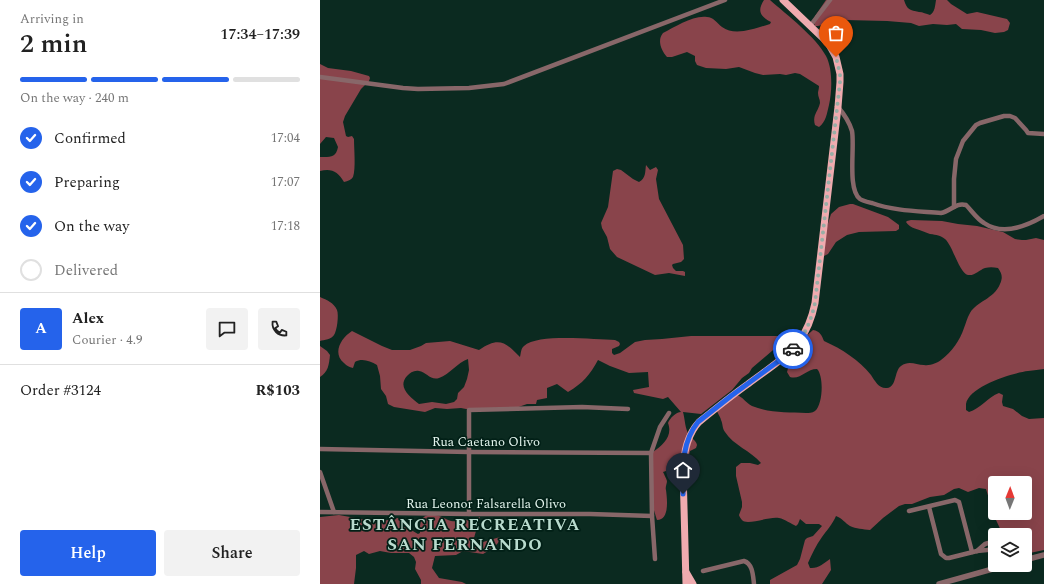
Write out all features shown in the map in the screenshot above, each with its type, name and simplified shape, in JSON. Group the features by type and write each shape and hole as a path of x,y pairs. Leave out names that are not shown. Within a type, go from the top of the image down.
{"main road":[{"path":"686,584 683,469 687,441 698,422 792,350 806,332 813,316 820,268 838,107 840,74 836,57 828,43 784,0"},
{"path":"686,571 693,584"}],"street":[{"path":"320,77 418,89 469,88 504,84 725,0"},
{"path":"810,26 830,0"},
{"path":"838,107 848,121 852,131 853,186 854,191 861,200 880,206 903,210 941,213 961,204 966,205 982,222 990,227 1004,230 1016,229 1044,216"},
{"path":"954,207 956,159 963,141 976,125 1004,116 1010,116 1016,118 1028,132 1044,134"},
{"path":"469,514 469,410 582,407 628,408"},
{"path":"655,559 652,516 651,453 664,419 669,413"},
{"name":"Rua Caetano Olivo","path":"320,449 651,453"},
{"path":"320,472 334,512"},
{"path":"909,511 955,500 959,502 975,551"},
{"path":"929,507 941,554 946,558 975,551 988,550"},
{"name":"Rua Leonor Falsarella Olivo","path":"320,512 590,514 652,516"},
{"path":"975,551 988,543"},
{"path":"1032,558 1044,555"},
{"path":"703,571 744,561 748,562 754,584"},
{"path":"943,584 988,571"}],"shaded area":[{"path":"764,0 770,0 801,26 826,56 831,74 831,94 826,117 819,127 815,125 814,119 820,103 818,93 819,86 800,74 763,75 739,67 726,69 706,68 697,65 695,56 687,52 672,57 667,57 663,51 660,39 663,33 684,22 696,18 709,17 727,30 739,32 770,24 771,22 764,18 760,10"},
{"path":"826,0 904,0 909,9 930,15 934,11 936,0 947,0 967,14 977,12 1007,19 1010,23 1008,30 995,33 981,30 962,29 956,24 933,24 919,26 911,23 887,21 845,20 815,26 815,16"},
{"path":"320,64 328,68 351,71 369,76 370,78 361,89 343,122 346,136 352,136 354,139 355,159 353,177 344,182 337,173 328,170 320,171 320,157 330,157 334,155 338,147 334,138 326,137 320,144"},
{"path":"646,165 650,170 656,167 658,170 656,179 659,199 683,245 684,259 681,262 672,265 676,271 685,272 685,276 669,273 655,275 617,257 610,249 607,237 602,228 601,223 608,207 613,171 617,169 621,170 639,182 644,177"},
{"path":"850,204 888,217 899,225 899,229 896,231 859,232 847,235 836,242 828,254 822,257 822,242 831,214 839,207"},
{"path":"942,221 977,226 1003,232 1015,239 1026,240 1036,238 1044,240 1044,369 1012,374 983,386 969,397 966,404 966,410 969,412 973,410 999,393 1003,395 1003,406 1013,409 1029,419 1044,418 1044,550 1032,553 1032,528 1000,528 996,520 1032,520 1032,476 988,476 988,496 986,489 979,488 968,492 959,488 954,489 944,495 930,497 912,504 899,506 870,530 852,527 836,516 818,543 808,563 810,568 816,568 830,559 831,570 822,584 770,584 770,580 797,565 805,540 813,536 822,526 819,524 806,524 800,519 796,526 779,518 748,522 742,520 739,515 742,502 736,476 736,467 741,463 758,465 761,463 728,437 723,429 717,409 737,395 752,406 765,410 806,413 812,413 815,411 820,402 822,390 821,378 817,369 813,369 794,378 790,377 787,372 792,354 803,339 813,330 819,333 824,341 844,351 856,360 878,384 884,388 892,385 897,371 904,364 910,363 931,365 945,357 955,346 970,313 994,293 1000,284 1002,277 998,268 991,267 985,268 973,275 968,275 962,270 951,247 945,239 911,227 906,222"},
{"path":"320,297 334,305 338,315 337,327 334,335 320,341"},
{"path":"352,331 392,350 410,350 426,343 450,341 479,350 491,343 496,342 510,347 520,357 523,347 531,342 554,338 615,340 620,344 612,349 612,353 614,355 620,353 635,342 645,340 691,336 786,336 786,339 752,368 732,390 701,414 683,412 688,433 697,445 696,448 690,451 688,459 677,463 672,469 663,472 667,481 667,508 664,516 657,520 651,500 653,452 666,440 669,432 668,423 670,419 675,414 681,412 668,397 663,399 634,393 633,390 649,387 648,372 629,373 598,360 586,378 573,389 568,392 557,384 547,388 547,398 537,400 536,404 527,404 507,411 476,411 461,408 435,408 425,412 394,407 388,404 386,396 381,389 377,365 369,361 360,360 355,362 353,368 348,366 340,359 338,350 339,346","holes":["468,359 469,370 464,387 458,393 457,399 454,402 446,404 432,402 419,404 406,392 403,384 408,375 414,371 422,372 436,379 447,374 460,363"]},
{"path":"320,346 330,355 328,368 320,377"},
{"path":"339,515 378,522 398,518 406,527 418,534 420,533 420,523 426,516 440,516 451,521 480,517 474,538 483,542 500,537 498,543 493,548 483,554 463,551 456,555 435,556 432,568 439,578 466,584 421,584 421,580 415,569 416,562 414,557 409,553 391,553 380,551 369,554 364,551 356,555 354,584 320,584 320,517"}],"way so far":[{"path":"793,349 808,327 813,316 815,303 838,107 840,74 836,57"}],"district":[{"name":"ESTÂNCIA RECREATIVA SAN FERNANDO","path":"465,534"}],"route":[{"path":"683,494 684,455 687,441 698,422 793,349"}]}
